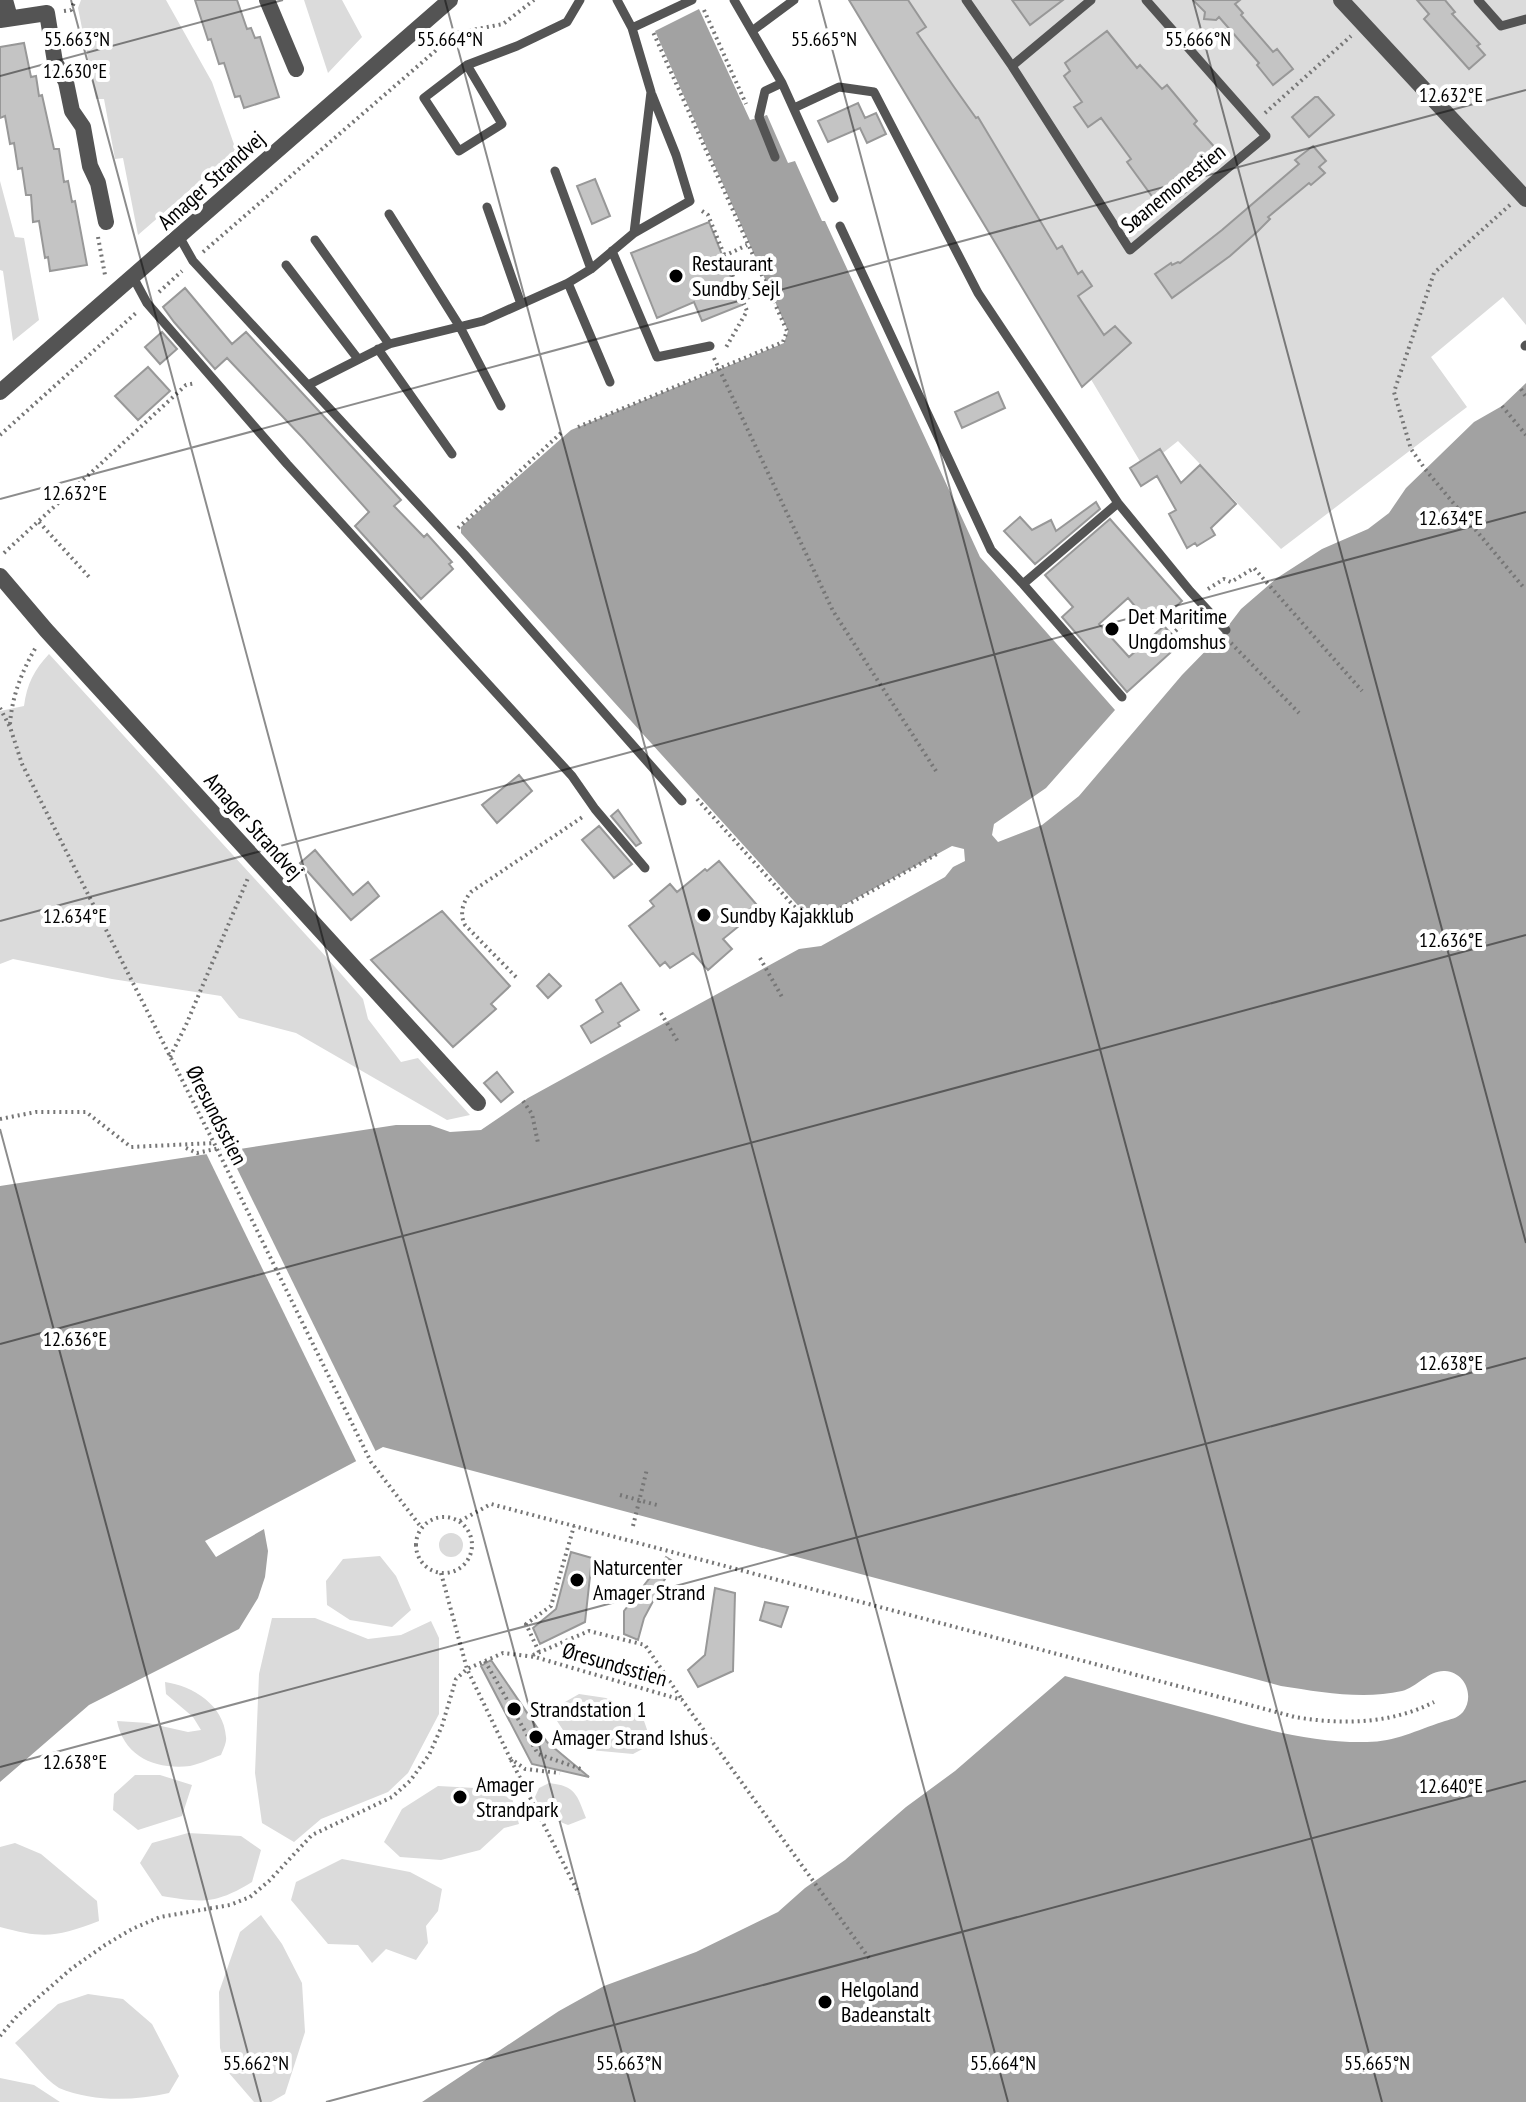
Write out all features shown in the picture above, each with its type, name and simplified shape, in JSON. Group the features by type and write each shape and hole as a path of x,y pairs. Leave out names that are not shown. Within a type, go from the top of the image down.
{"street":[{"path":"5,0 5,19 47,13 55,62 66,82 72,111 83,127 106,222"},
{"path":"267,0 296,69"},
{"name":"Amager Strandvej","path":"0,392 450,0"},
{"path":"1341,0 1524,196"},
{"name":"Amager Strandvej","path":"0,576 478,1103"}],"lane":[{"path":"467,65 502,124 459,151 424,98 467,65 567,22 580,0"},
{"path":"308,385 389,344 483,321 568,283 591,269 634,233 690,202 632,28 617,0"},
{"path":"632,28 692,0"},
{"path":"734,0 782,83 834,198"},
{"path":"752,31 794,0"},
{"name":"Søanemonestien","path":"966,0 1130,250 1266,136 1254,122"},
{"path":"1012,66 1091,0"},
{"path":"1146,0 1254,122"},
{"path":"1478,0 1501,26 1526,19"},
{"path":"775,157 759,117 765,91 782,83"},
{"path":"794,108 839,87 874,92 978,293 1118,503 1224,632"},
{"path":"634,233 651,92"},
{"path":"555,171 591,269"},
{"path":"487,207 521,304"},
{"path":"389,214 460,327 501,406"},
{"path":"840,226 991,550 1122,697"},
{"path":"180,238 193,261 464,554 682,801"},
{"path":"315,240 389,344"},
{"path":"612,251 657,357 710,346"},
{"path":"286,265 358,359"},
{"path":"133,277 147,303 287,464 572,776 595,809 645,868"},
{"path":"568,283 610,382"},
{"path":"378,349 452,454"},
{"path":"1023,584 1118,503"}],"path":[{"path":"0,435 193,261 456,33 503,24 534,0"},
{"path":"704,9 747,106"},
{"path":"1254,122 1363,24"},
{"path":"578,427 783,342 787,331 653,32"},
{"path":"1524,196 1434,273 1394,392 1411,449 1524,588"},
{"path":"690,202 708,215 747,311 717,367"},
{"path":"106,222 98,239 110,297"},
{"path":"724,256 747,245"},
{"path":"717,367 833,611 936,771"},
{"path":"4,553 186,385 203,382 211,376"},
{"path":"1521,389 1526,397"},
{"path":"1502,406 1526,435"},
{"path":"455,531 562,435"},
{"path":"39,522 90,578"},
{"path":"1171,635 1224,579 1231,582 1254,568 1362,691"},
{"path":"10,727 11,706 18,685 46,630"},
{"path":"1224,632 1299,713"},
{"name":"Øresundsstien","path":"0,708 22,764 216,1146 371,1462 421,1527"},
{"path":"696,798 811,925 939,853"},
{"path":"516,977 465,925 461,917 465,899 595,809"},
{"path":"169,1058 186,1025 246,879 262,867"},
{"path":"760,958 782,997"},
{"path":"661,1013 678,1042"},
{"path":"523,1101 532,1114 538,1143"},
{"path":"0,1119 36,1112 86,1112 131,1147 233,1145"},
{"path":"182,1146 197,1153 216,1146"},
{"path":"633,1526 647,1469"},
{"path":"620,1495 657,1505"},
{"path":"460,1521 491,1504 1321,1722 1358,1723 1422,1708 1434,1702"},
{"path":"438,1517 460,1521 470,1533 471,1553 459,1569 441,1573 422,1564 415,1546 421,1527 438,1517"},
{"path":"539,1652 526,1624 551,1606 574,1526"},
{"path":"441,1573 467,1669 579,1894"},
{"path":"531,1656 589,1631 645,1645 682,1700"},
{"name":"Øresundsstien","path":"467,1669 503,1653 531,1656 682,1700 869,1958"},
{"path":"485,1661 538,1754 581,1769"},
{"path":"0,2036 27,2006 105,1945 160,1917 230,1905 250,1897 312,1835 392,1797 410,1781 429,1755 442,1726 456,1679 467,1669"},
{"path":"510,1758 525,1769 560,1773"}],"shaded area":[{"path":"81,0 166,0 212,82 236,150 138,235 123,158 115,159 104,99 96,99 78,8"},
{"path":"304,0 342,0 362,37 328,73"},
{"path":"864,0 1526,0 1526,325 1503,297 1431,357 1467,407 1281,549 1178,441 1144,468"},
{"path":"699,9 750,120 767,115 788,163 795,161 980,557 1115,710 1046,788 994,824 992,835 998,842 1042,825 1079,796 1241,609 1277,578 1322,549 1368,529 1389,513 1406,488 1474,422 1502,406 1526,383 1526,2102 422,2102 559,2011 604,1986 696,1952 778,1912 955,1771 1065,1676 1269,1730 1347,1742 1387,1740 1456,1717 1466,1706 1468,1692 1463,1680 1445,1671 1434,1673 1402,1691 1387,1694 1342,1694 1281,1686 383,1447 205,1541 216,1557 264,1529 268,1551 265,1577 258,1598 239,1629 89,1705 0,1782 0,1186 396,1125 430,1125 450,1132 481,1130 528,1098 799,949 821,946 945,877 953,867 965,861 964,849 952,846 813,922 461,533 461,527 571,430 784,343 788,331 655,31"},
{"path":"0,181 15,237 24,238 39,320 13,341 3,271 0,270"},
{"path":"49,654 363,999 368,1019 401,1062 418,1058 470,1115 447,1120 296,1033 239,1018 221,996 13,959 0,964 0,711 24,706 32,678"},
{"path":"451,1533 460,1536 463,1545 460,1554 451,1557 442,1554 439,1545 442,1536"},
{"path":"380,1556 396,1576 411,1610 392,1627 350,1620 327,1605 326,1581 343,1559"},
{"path":"272,1618 315,1618 368,1639 401,1635 431,1621 439,1638 439,1714 408,1773 388,1792 321,1819 294,1842 262,1823 255,1773 259,1674"},
{"path":"165,1682 196,1693 220,1715 226,1737 221,1755 190,1766 165,1766 143,1758 127,1744 117,1721 148,1723 188,1732 201,1730 193,1717 166,1694"},
{"path":"579,1694 606,1698 643,1718 652,1744 633,1754 590,1750 563,1730 555,1718 558,1706"},
{"path":"135,1775 160,1775 192,1785 182,1816 138,1830 113,1810 114,1794"},
{"path":"549,1783 570,1789 586,1818 568,1825 544,1811 535,1797 539,1788"},
{"path":"438,1786 475,1788 512,1798 519,1824 504,1828 480,1850 441,1860 400,1857 384,1842 402,1809"},
{"path":"188,1833 241,1836 261,1850 252,1882 209,1900 162,1896 140,1863 152,1843"},
{"path":"15,1843 41,1854 97,1901 99,1921 72,1930 40,1935 0,1927 0,1847"},
{"path":"342,1859 410,1872 442,1889 438,1911 426,1926 428,1943 416,1960 386,1949 372,1963 358,1945 328,1944 291,1900 296,1882"},
{"path":"261,1915 282,1944 302,1983 305,2032 285,2094 271,2102 254,2102 229,2073 220,2048 219,1992 240,1932"},
{"path":"88,1994 123,1999 152,2024 179,2076 169,2093 113,2099 72,2093 53,2084 15,2043 58,2004"},
{"path":"0,2078 34,2085 60,2102 0,2102"}],"pier":[{"path":"227,1148 377,1454 358,1465 205,1151"}],"building":[{"path":"195,0 237,0 247,29 251,28 255,38 260,37 279,97 244,108 240,96 235,97 224,63 219,64 211,39 208,40"},
{"path":"849,0 908,0 926,27 917,33 978,117 1057,249 1062,246 1078,274 1082,271 1092,286 1078,296 1104,335 1115,326 1131,343 1082,387"},
{"path":"1012,0 1063,0 1030,25"},
{"path":"1193,0 1240,0 1235,4 1243,13 1241,15 1273,52 1277,49 1293,69 1273,85 1257,65 1259,63 1219,17 1216,20 1204,19 1205,12"},
{"path":"1417,0 1445,0 1455,12 1452,14 1480,44 1477,46 1485,55 1469,69 1424,19 1429,14"},
{"path":"1107,31 1137,68 1140,65 1162,89 1167,85 1197,121 1194,124 1218,151 1212,157 1216,161 1184,189 1186,192 1162,210 1127,162 1131,159 1101,118 1088,127 1074,107 1082,102 1064,76 1070,71 1065,63"},
{"path":"24,43 31,77 36,76 39,96 42,95 54,149 59,149 64,182 68,181 72,202 75,201 87,265 50,271 39,221 33,222 31,195 26,195 22,168 18,169 5,116 0,118 0,47"},
{"path":"1315,97 1334,115 1309,137 1292,117"},
{"path":"858,103 865,118 876,113 886,134 867,143 860,128 828,142 818,121"},
{"path":"1313,146 1326,161 1319,167 1325,173 1268,217 1270,219 1230,256 1172,298 1155,274 1171,263 1180,263 1222,230 1299,164 1295,160"},
{"path":"595,179 610,216 592,224 577,186"},
{"path":"709,222 742,305 702,321 694,302 657,318 631,253"},
{"path":"185,288 232,344 246,332 401,500 394,506 424,537 427,534 452,562 449,564 453,569 421,599 355,526 369,512 227,358 215,369 174,322 163,307"},
{"path":"162,332 177,349 160,364 145,347"},
{"path":"148,367 170,391 138,420 115,396"},
{"path":"998,392 1005,408 962,428 955,412"},
{"path":"1160,449 1181,483 1200,465 1236,504 1211,528 1215,535 1197,546 1195,543 1187,548 1169,514 1176,510 1157,476 1141,486 1130,468"},
{"path":"1096,502 1100,509 1035,564 1004,531 1020,517 1032,530 1051,520 1056,531"},
{"path":"1110,519 1182,601 1153,627 1128,598 1099,624 1129,657 1164,626 1180,644 1127,692 1062,617 1073,607 1045,575"},
{"path":"519,775 532,791 497,823 482,805"},
{"path":"618,810 641,843 636,846 611,816"},
{"path":"599,826 632,864 614,878 582,840"},
{"path":"315,850 353,895 368,882 379,896 351,920 300,863"},
{"name":"Sundby Kajakklub","path":"719,861 756,904 746,913 750,917 723,939 732,949 708,970 693,953 670,968 665,962 660,966 629,926 654,906 650,901 670,884 677,892"},
{"path":"442,911 510,986 491,1004 496,1009 453,1047 371,960"},
{"path":"549,974 561,986 548,998 537,986"},
{"path":"621,983 639,1010 618,1023 620,1026 591,1043 581,1026 603,1012 596,1000"},
{"path":"497,1072 513,1092 501,1102 484,1083"},
{"name":"Naturcenter Amager Strand","path":"571,1552 592,1558 585,1622 540,1644 533,1628 556,1609"},
{"path":"666,1557 674,1562 644,1618 638,1640 624,1634 624,1611"},
{"path":"715,1588 735,1593 733,1671 698,1687 688,1670 705,1655"},
{"path":"765,1602 788,1607 781,1627 760,1620"},
{"name":"Strandstation 1","path":"491,1660 547,1742 589,1777 532,1764 481,1666"}],"place":[{"name":"Restaurant Sundby Sejl","path":"676,276"},
{"name":"Det Maritime Ungdomshus","path":"1112,629"},
{"name":"Sundby Kajakklub","path":"704,915"},
{"name":"Naturcenter Amager Strand","path":"577,1580"},
{"name":"Strandstation 1","path":"514,1709"},
{"name":"Amager Strand Ishus","path":"536,1737"},
{"name":"Amager Strandpark","path":"460,1797"},
{"name":"Helgoland Badeanstalt","path":"825,2002"}]}
